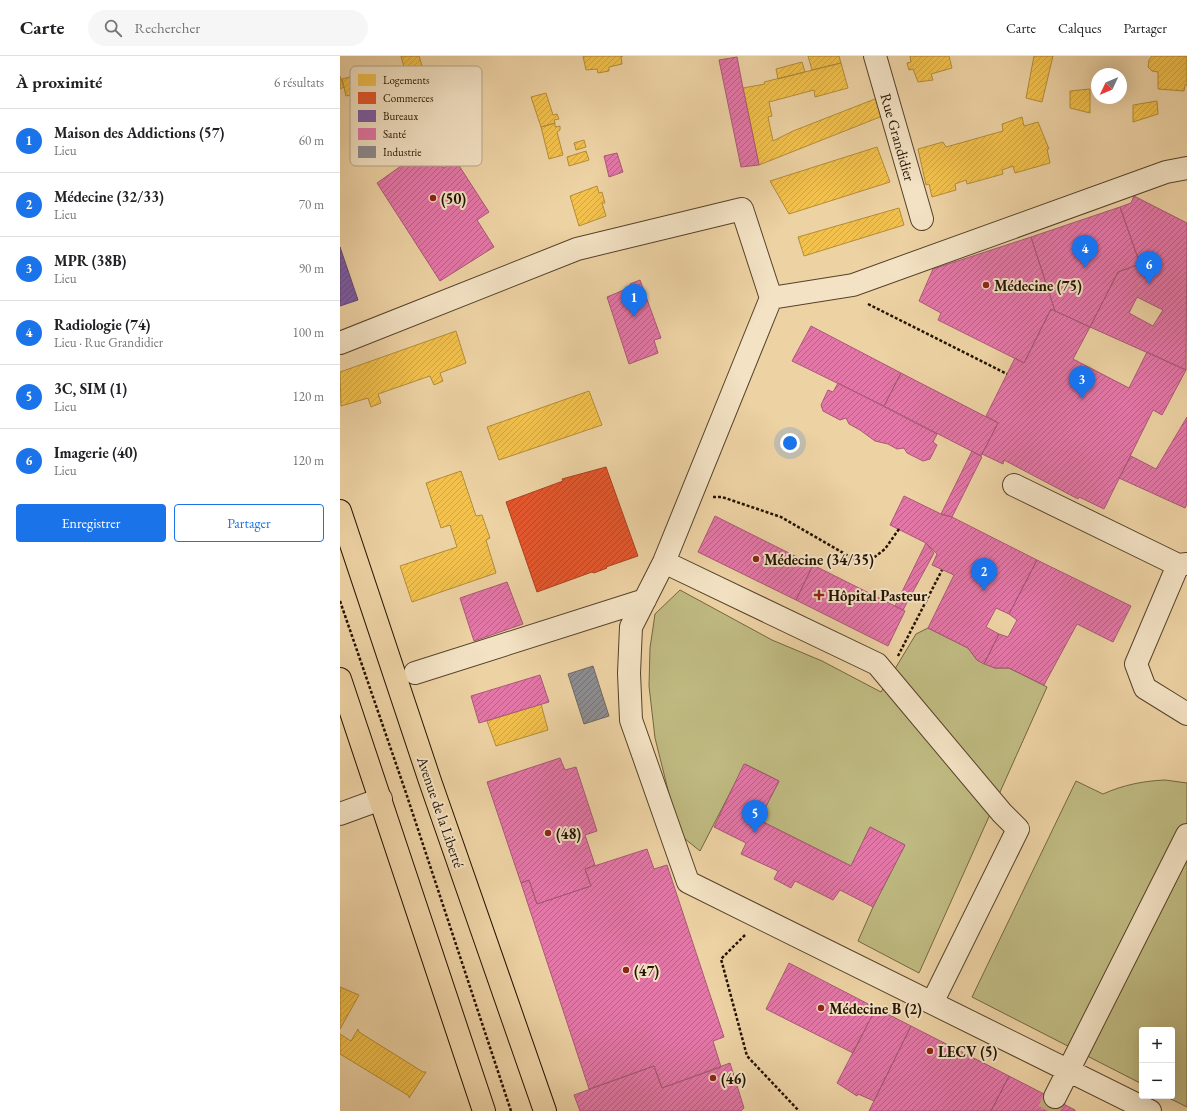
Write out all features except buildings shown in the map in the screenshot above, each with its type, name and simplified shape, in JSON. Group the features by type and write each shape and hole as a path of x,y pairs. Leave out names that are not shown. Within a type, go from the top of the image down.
{"main road":[{"name":"Avenue de la Liberté","path":"340,511 430,780 545,1111"},
{"path":"340,679 484,1111"}],"street":[{"name":"Rue Grandidier","path":"874,56 922,219"},
{"path":"771,298 860,283 1166,172 1187,168"},
{"path":"340,342 577,249 742,209 771,298 664,562 631,627 629,673 632,720 688,882 1150,1111"},
{"path":"1014,485 1182,564 1136,664 1145,688 1187,714"},
{"path":"664,562 877,664 1002,813 1018,829 932,1003"},
{"path":"415,674 645,600"},
{"path":"340,814 380,799"},
{"path":"1055,1097 1187,834"}],"path":[{"path":"836,288 1007,374"},
{"path":"691,495 722,497 781,517 864,564 885,549 899,529"},
{"path":"887,676 942,570"},
{"name":"Avenue de la Liberté","path":"340,601 405,790 511,1111"},
{"path":"747,934 722,959 747,1056 799,1111"}],"shaded area":[{"path":"680,590 772,640 822,661 881,692 916,634 928,628 968,648 977,660 995,668 1009,668 1047,687 919,973 858,941 873,907 905,845 870,827 851,866 759,820 779,781 745,764 700,851 679,834 655,738 649,686 650,648 655,614"},
{"path":"1165,780 1187,783 1187,1107 1171,1099 1175,1099 1175,1027 1139,1027 1139,1082 972,997 1076,781 1103,794 1118,788 1149,781"}],"tunnel":[{"path":"1048,1111 1055,1097"}],"place":[{"name":"(50)","path":"433,198"},
{"name":"Radiologie (74)","path":"1085,268"},
{"name":"Imagerie (40)","path":"1149,284"},
{"name":"Médecine (75)","path":"986,285"},
{"name":"Maison des Addictions (57)","path":"634,317"},
{"name":"MPR (38B)","path":"1082,399"},
{"name":"Médecine (34/35)","path":"756,559"},
{"name":"Médecine (32/33)","path":"984,591"},
{"name":"Hôpital Pasteur","path":"819,595"},
{"name":"(48)","path":"548,833"},
{"name":"3C, SIM (1)","path":"755,833"},
{"name":"(47)","path":"626,970"},
{"name":"Médecine B (2)","path":"821,1008"},
{"name":"LECV (5)","path":"930,1051"},
{"name":"(46)","path":"713,1078"}]}
